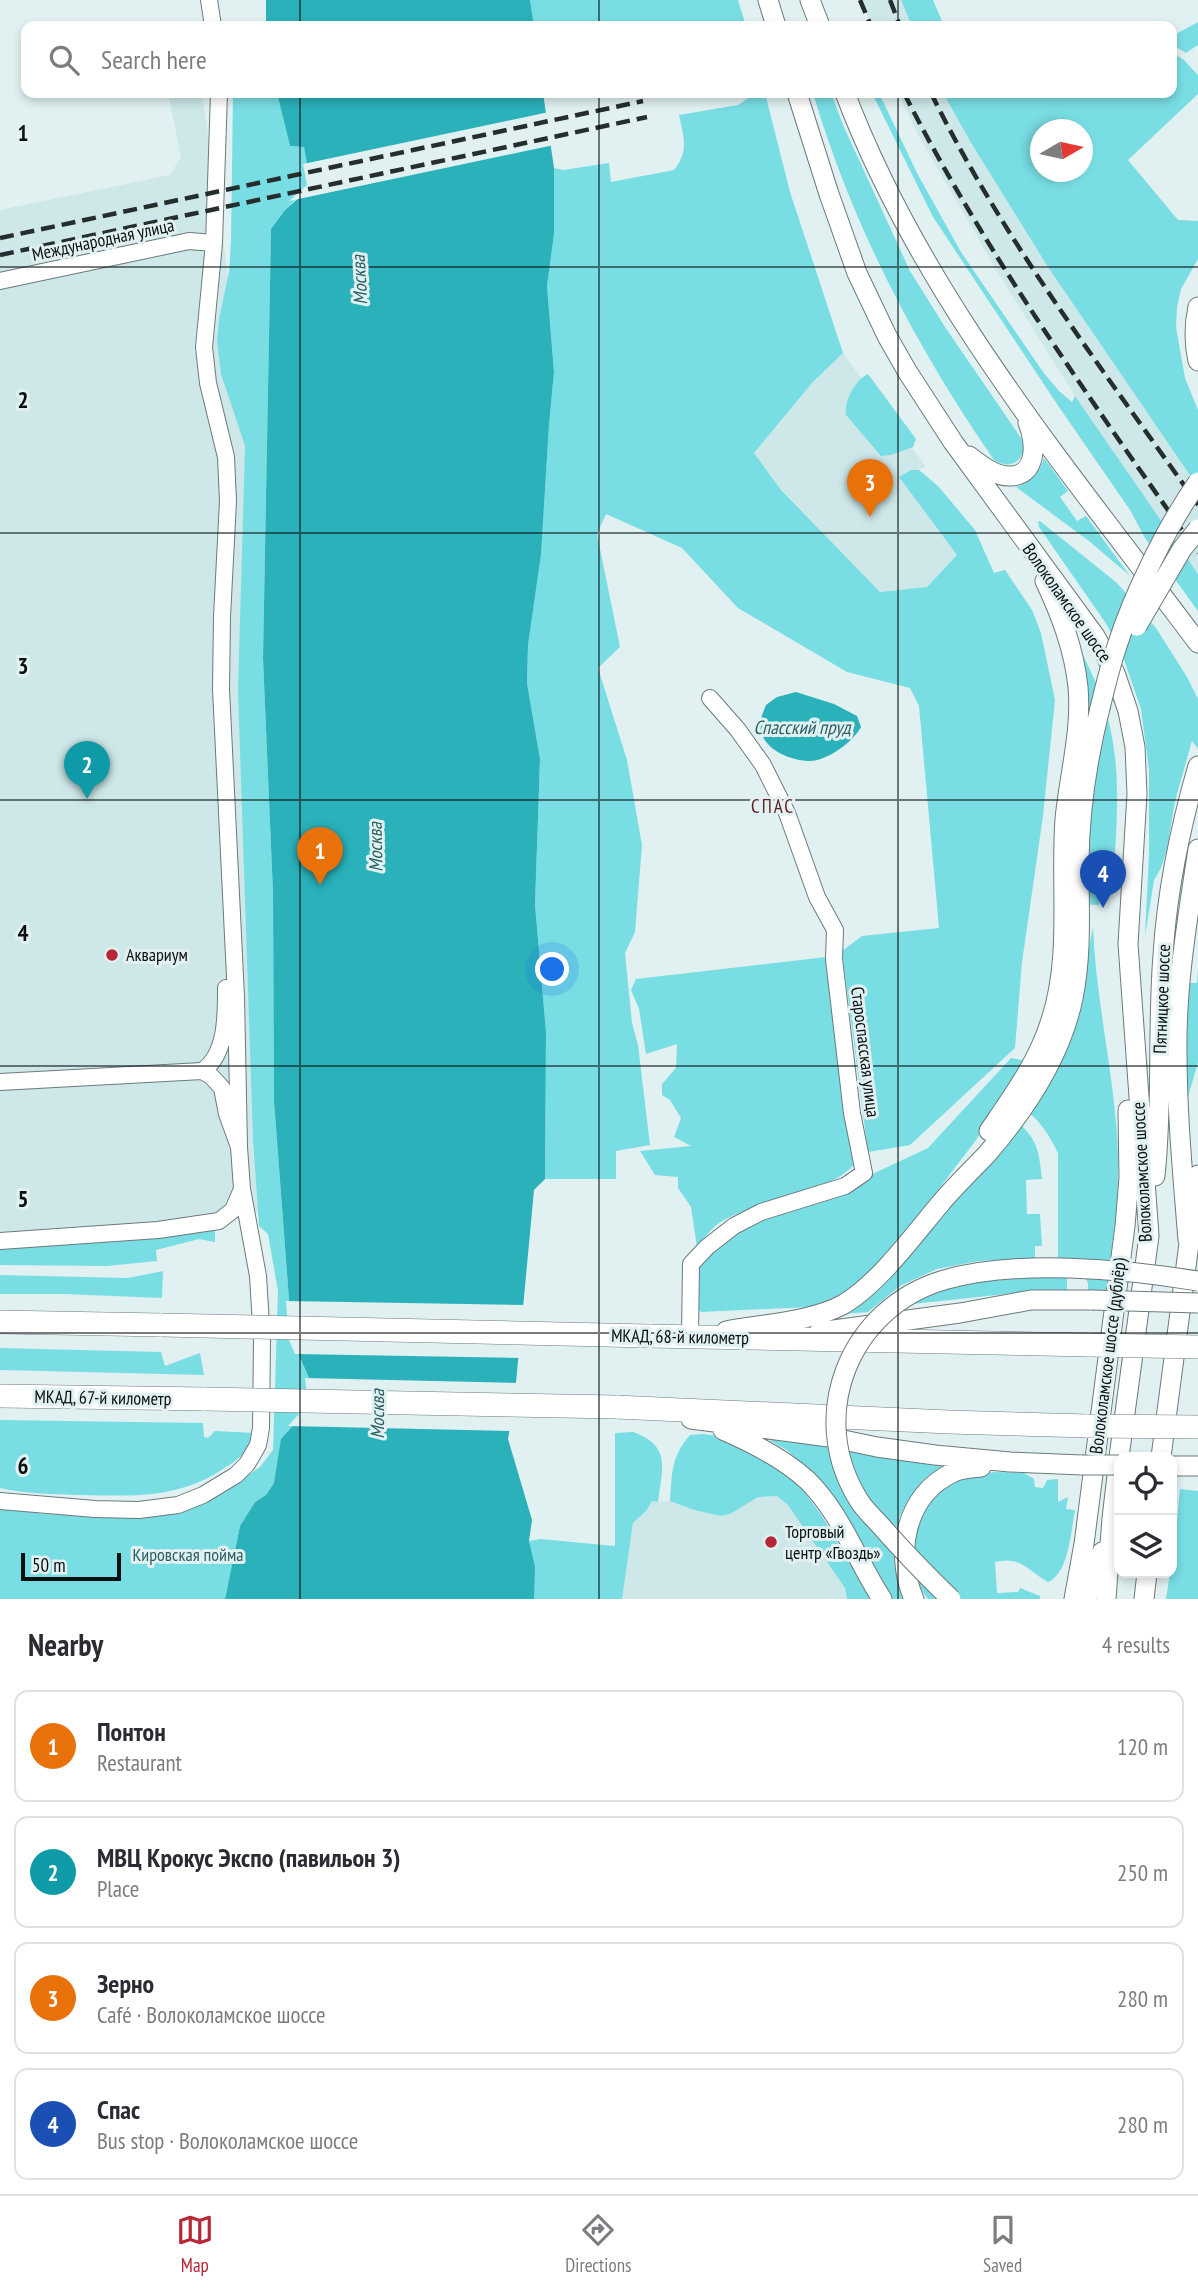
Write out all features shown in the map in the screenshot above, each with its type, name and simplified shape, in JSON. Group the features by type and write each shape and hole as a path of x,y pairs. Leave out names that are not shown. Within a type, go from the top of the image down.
{"highway":[{"name":"МКАД, 68-й километр","path":"0,1322 1198,1346"},
{"name":"МКАД, 67-й километр","path":"0,1396 616,1407"},
{"path":"616,1407 935,1422 1198,1427"}],"main road":[{"path":"768,0 774,21"},
{"path":"810,0 818,21"},
{"name":"Волоколамское шоссе","path":"799,98 857,273 900,359 953,442 1095,636 1115,673 1128,711 1135,747 1137,794 1128,944 1149,1236 1120,1452"},
{"path":"847,98 882,179 954,310 1023,409 1198,643"},
{"path":"1198,307 1195,319 1198,361"},
{"path":"953,442 983,467 1000,475 1010,477 1017,474 1031,463 1034,456 1031,430 1023,409"},
{"path":"690,1336 794,1319 843,1305 861,1292 900,1252 1026,1104 1059,1047 1070,1010 1077,972 1081,825 1090,748 1117,645 1166,536 1198,482"},
{"path":"1100,708 1125,649 1153,597 1182,549 1198,529"},
{"path":"951,1191 1025,1079 1051,1020 1062,975 1062,866 1078,690 1068,636 1031,550"},
{"name":"Пятницкое шоссе","path":"1149,1236 1159,1130 1160,1015 1169,895 1180,834 1198,766"},
{"name":"Пятницкое шоссе","path":"1188,1240 1180,1141 1177,1050 1181,965 1198,849"},
{"name":"Волоколамское шоссе (дублёр)","path":"1074,1599 1084,1544 1129,1178 1126,1051 1128,944"},
{"path":"1162,1452 1198,1175"},
{"path":"951,1599 907,1556 860,1503 839,1452 836,1404 840,1383 865,1331 884,1311 916,1290 945,1279 978,1273 1069,1269 1198,1281"},
{"path":"777,1338 960,1313 1031,1300 1198,1303"},
{"path":"616,1407 936,1455 1010,1462 1114,1465"},
{"path":"699,1421 770,1453 808,1481 824,1500 882,1599"},
{"path":"914,1599 906,1581 904,1536 921,1500 942,1479 957,1471 1010,1462"},
{"path":"1177,1466 1198,1466"},
{"name":"Волоколамское шоссе","path":"1106,1599 1114,1501"},
{"path":"1086,1599 1112,1518"},
{"path":"1060,1599 1084,1544"},
{"path":"1144,1599 1146,1578"}],"street":[{"path":"209,0 212,21"},
{"path":"0,1502 139,1510 189,1502 236,1475 247,1464 258,1445 261,1431 262,1342 258,1276 243,1189 239,1147 234,951 221,689 228,501 226,457 208,383 204,348 214,243 219,98"},
{"name":"Международная улица","path":"0,281 189,241 214,243"},
{"name":"Староспасская улица","path":"690,1336 691,1264 707,1247 734,1226 761,1213 845,1186 864,1173 850,1100 834,959 835,930 817,897 787,813 763,765 738,730 710,698"},
{"path":"0,1082 202,1070 215,1059 220,1048 228,966 234,951"},
{"path":"202,1070 222,1088 227,1114 239,1147"},
{"path":"0,1241 159,1230 219,1221 233,1210 243,1189"}],"shaded area":[{"path":"861,0 901,0 910,21 869,21"},
{"path":"169,98 203,98 253,450 266,1210 141,1245 0,1252 0,210 170,175 181,157"},
{"path":"900,98 946,98 970,141 1198,487 1198,574 1075,396 1001,278 917,133"},
{"path":"843,353 926,467 899,477 957,555 927,587 880,592 781,490 753,453 812,383"},
{"path":"777,1496 788,1505 846,1589 847,1599 622,1599 633,1523 652,1501 670,1501 721,1516 730,1514 758,1497"}],"green space":[{"path":"530,0 738,0 744,21 533,21"},
{"path":"901,0 933,0 942,21 910,21"},
{"path":"1198,22 1198,45 1186,53 1177,47 1177,33"},
{"path":"1177,56 1183,59 1198,75 1198,94 1128,160 1178,220 1198,221 1198,259 1181,289 1176,327 1185,378 1198,410 1198,487 1048,267 946,98 1177,98"},
{"name":"Кировская пойма","path":"233,98 278,98 290,146 304,147 311,187 285,210 271,229 263,658 273,893 274,1101 292,1339 309,1378 312,1405 278,1464 274,1483 266,1495 255,1502 240,1526 225,1599 0,1599 0,1508 44,1514 168,1515 213,1499 260,1467 273,1450 278,1291 268,1234 259,1226 253,1139 238,691 245,446 221,374 217,342 229,272"},
{"path":"748,98 766,98 790,192 843,353 812,383 754,453 781,490 880,592 927,587 957,555 899,477 911,470 919,470 938,486 975,530 994,573 1005,570 1032,610 1041,633 1055,700 1043,816 1022,962 1015,1048 910,1145 868,1152 842,951 862,936 939,928 919,706 910,688 847,672 738,608 682,548 606,514 597,534 620,647 598,668 627,760 642,845 635,932 625,953 650,1145 616,1151 616,1179 545,1179 546,1032 535,905 540,759 527,683 528,645 541,555 554,372 547,286 554,234 554,168 563,170 609,163 611,182 674,170 683,150 684,138 679,115 738,105"},
{"path":"815,98 833,98 910,271 1021,438 1023,452 1013,464 994,460 938,374 889,284 847,190"},
{"path":"874,98 881,98 917,173 961,252 1043,372 1072,402 1075,396 1198,574 1198,611 1145,538 1130,510 933,217"},
{"path":"868,374 916,439 913,447 881,456 846,415 851,392"},
{"path":"1044,458 1068,491 1060,497 1077,521 1086,516 1130,576 1089,541 1016,487 1034,476"},
{"path":"1040,521 1117,583 1156,628 1198,699 1198,749 1192,741 1175,801 1167,849 1154,880 1145,936 1149,770 1141,709 1121,651 1105,622 1039,527"},
{"path":"1079,648 1102,700 1114,748 1116,772 1115,853 1103,853 1099,905 1074,904"},
{"path":"1093,927 1118,1152 1117,1205 1106,1292 1088,1292 1085,1277 1067,1275 1067,1292 1026,1292 903,1305 952,1283 1058,1275 1058,1153 1045,1131 1028,1112 1079,999"},
{"path":"826,957 845,1118 855,1164 826,1184 753,1208 719,1223 697,1247 691,1207 678,1188 678,1177 655,1175 640,1151 691,1146 674,1137 681,1118 670,1100 662,1095 662,1084 676,1068 677,1044 646,1054 639,1009 631,990 636,979"},
{"path":"1198,967 1198,1062 1186,1104 1188,983 1197,983"},
{"path":"1011,1058 1027,1061 976,1140 888,1256 850,1292 833,1302 810,1307 701,1312 696,1307 697,1265 739,1230 928,1148"},
{"path":"1019,1123 1034,1142 1041,1170 1042,1179 1026,1180 1027,1214 1040,1214 1042,1246 1035,1246 1035,1259 979,1261 937,1269 900,1286 868,1312 842,1314"},
{"path":"215,1228 215,1242 199,1239 156,1250 157,1261 107,1266 0,1265 0,1249"},
{"path":"163,1271 162,1298 0,1294 0,1275 128,1278"},
{"path":"0,1348 161,1352 165,1366 200,1353 204,1375 0,1370"},
{"path":"0,1420 203,1423 204,1437 208,1438 215,1431 254,1433 245,1452 237,1460 186,1487 134,1495 50,1494 0,1488"},
{"path":"633,1432 654,1444 662,1460 662,1469 658,1502 652,1501 633,1523 622,1599 534,1599 529,1541 540,1539 615,1546 615,1433"},
{"path":"690,1435 718,1436 772,1461 803,1490 822,1516 871,1599 847,1599 845,1588 788,1505 777,1496 758,1497 730,1514 721,1516 670,1501 672,1474 679,1451"},
{"path":"766,1438 949,1465 915,1491 898,1520 894,1561 907,1599 890,1599 815,1476 788,1451"},
{"path":"997,1472 1024,1473 1034,1479 1035,1487 1043,1488 1047,1480 1058,1479 1058,1502 1068,1497 1066,1509 1075,1510 1068,1550 1061,1570 1048,1582 1018,1563 995,1562 997,1593 1018,1592 1020,1588 1040,1596 1040,1599 928,1599 916,1578 912,1555 922,1513 933,1495 953,1481"},
{"path":"1180,1489 1198,1491 1198,1599 1166,1599 1169,1578 1177,1578"}],"water":[{"path":"266,0 530,0 533,21 266,21"},
{"name":"Москва","path":"278,98 544,98 554,168 554,234 547,286 554,372 541,555 528,645 527,683 540,759 535,905 546,1032 545,1179 534,1190 514,1404 508,1439 532,1520 529,1541 535,1567 534,1599 225,1599 240,1526 255,1502 266,1495 274,1483 281,1439 312,1405 309,1378 292,1339 274,1101 273,893 263,658 271,229 285,210 311,187 304,147 290,146"},
{"name":"Спасский пруд","path":"796,692 834,704 857,716 861,727 845,745 823,758 808,761 779,753 763,738 761,718 766,705 777,697"}],"pier":[{"path":"549,112 554,145 289,201 307,185 303,164"},
{"path":"286,1301 527,1305 522,1358 295,1354 289,1340"},
{"path":"305,1378 519,1383 513,1431 288,1426 308,1404"}],"railway":[{"path":"860,0 869,21"},
{"path":"890,0 898,21"},
{"path":"907,98 970,212 1043,328 1198,553"},
{"path":"934,98 959,147 1022,253 1198,505"},
{"path":"0,238 643,101"},
{"path":"0,255 647,117"}],"place":[{"name":"Зерно","path":"870,517"},
{"name":"МВЦ Крокус Экспо (павильон 3)","path":"87,799"},
{"name":"Понтон","path":"320,885"},
{"name":"Спас","path":"1103,908"},
{"name":"Аквариум","path":"112,955"},
{"name":"Торговый центр «Гвоздь»","path":"771,1542"}],"district":[{"name":"СПАС","path":"773,806"}]}
